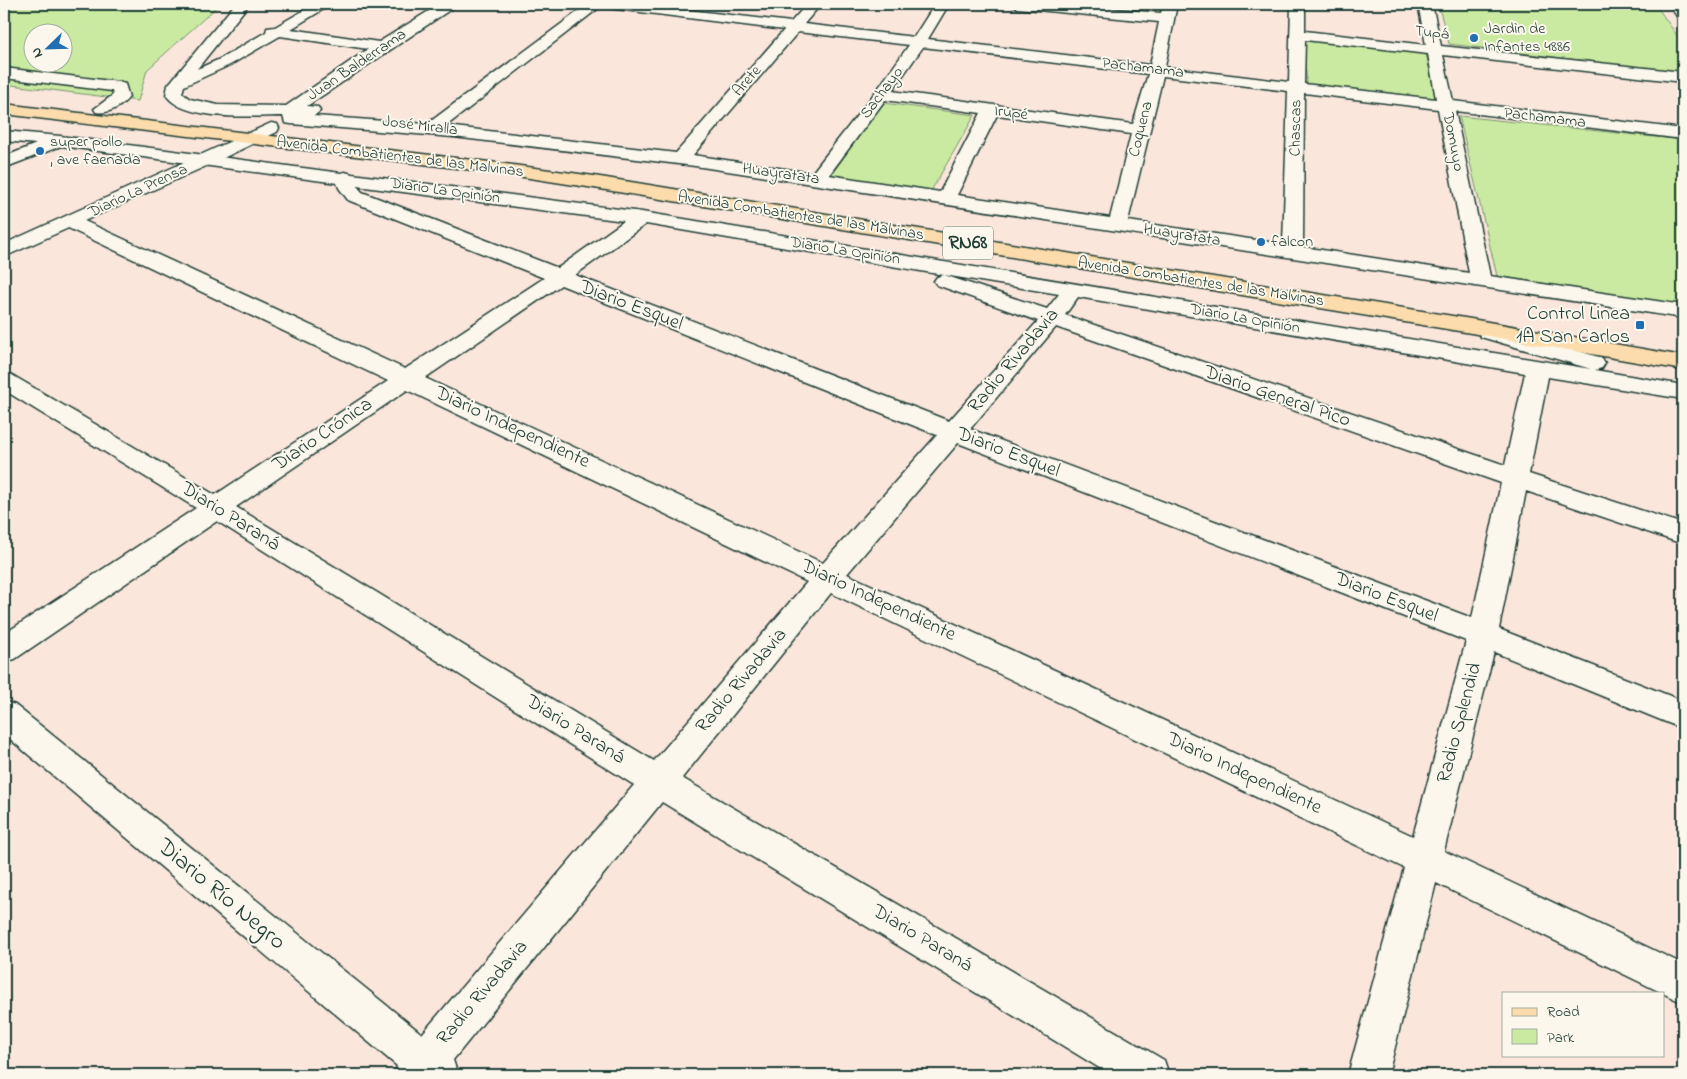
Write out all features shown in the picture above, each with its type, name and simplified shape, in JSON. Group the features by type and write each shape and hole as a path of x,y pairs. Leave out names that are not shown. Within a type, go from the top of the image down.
{"main road":[{"name":"Avenida Combatientes de las Malvinas","path":"4,98 522,158 632,174 1683,349"},
{"name":"Avenida Combatientes de las Malvinas","path":"4,109 594,182 1471,326 1683,363"}],"street":[{"path":"242,4 176,85 174,95 179,100 198,107 292,114"},
{"path":"176,85 225,62 325,4"},
{"name":"Juan Balderrama","path":"271,128 382,47 449,4"},
{"path":"431,129 596,4"},
{"name":"Pachamama","path":"603,4 1157,69 1446,107 1683,134"},
{"name":"Arete","path":"680,159 814,4"},
{"name":"Sachayo","path":"816,179 882,95 921,41 942,4"},
{"path":"1017,4 1169,11"},
{"name":"Chascas","path":"1293,253 1298,4"},
{"name":"Domuyo","path":"1425,4 1481,281"},
{"path":"1676,4 1683,15"},
{"name":"Coquena","path":"1118,224 1140,130 1157,69 1169,11"},
{"path":"225,24 382,47"},
{"name":"Tupá","path":"1297,36 1683,77"},
{"path":"4,73 120,87 121,97 102,109"},
{"name":"Irupé","path":"882,95 1140,130"},
{"path":"946,198 991,110"},
{"name":"José Miralla","path":"292,114 680,159"},
{"name":"Diario La Prensa","path":"4,251 71,222 271,128"},
{"name":"Diario La Opinión","path":"8,135 345,177 642,218 1682,392"},
{"path":"4,163 60,140"},
{"name":"Huayratata","path":"680,159 1118,224 1293,253 1683,312"},
{"name":"Diario Esquel","path":"345,177 348,188 355,196 953,432 1483,635 1683,714"},
{"name":"Diario Crónica","path":"4,650 559,277 642,218"},
{"name":"Diario Independiente","path":"71,222 828,577 1424,859 1683,984"},
{"name":"Diario General Pico","path":"872,256 1516,479 1683,534"},
{"name":"Radio Rivadavia","path":"426,1071 659,782 828,577 1051,319 1073,290"},
{"path":"1471,326 1588,361 1682,392"},
{"name":"Radio Splendid","path":"1368,1075 1483,635 1538,368"},
{"name":"Diario Paraná","path":"4,380 215,507 659,782 1149,1075"},
{"name":"Diario Río Negro","path":"4,715 426,1071"}],"green space":[{"path":"4,4 220,4 147,70 138,101 4,84"},
{"path":"1438,4 1655,4 1683,44 1683,73 1449,44"},
{"path":"1303,39 1426,53 1436,101 1307,85"},
{"path":"883,103 975,115 931,191 831,175"},
{"path":"1459,116 1683,140 1683,305 1497,276"}],"place":[{"name":"Jardìn de Infantes 4886","path":"1474,38"},
{"name":"super pollo , ave faenada","path":"40,151"},
{"name":"falcon","path":"1261,242"},
{"name":"Control Linea 1A San Carlos","path":"1640,325"}]}
